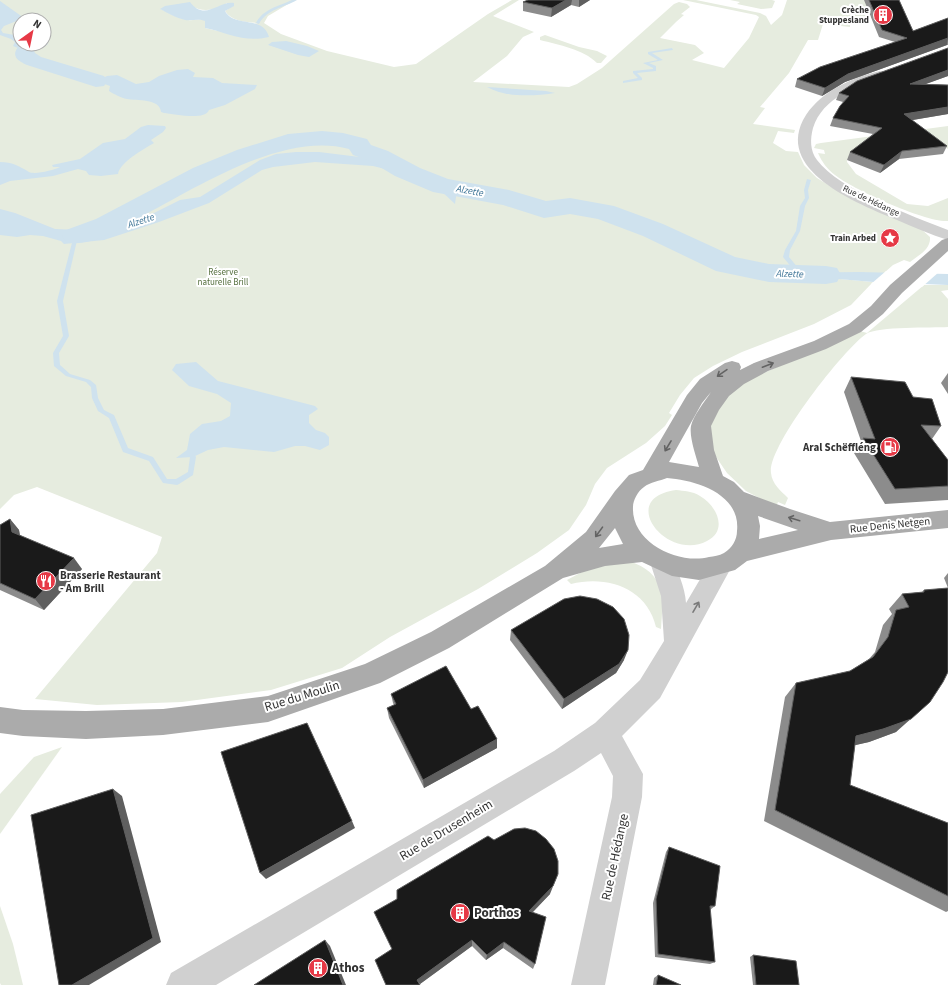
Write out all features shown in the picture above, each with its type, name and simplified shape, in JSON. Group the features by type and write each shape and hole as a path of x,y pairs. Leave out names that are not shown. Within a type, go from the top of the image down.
{"main road":[{"path":"714,480 704,450 701,426 710,408 722,391 736,379 761,367 820,345 855,328 878,310 896,289 919,267 948,243"},
{"path":"652,473 694,400 708,384 724,371 750,358 811,335 896,289"},
{"path":"553,573 594,539 622,500 628,488 638,479 652,473 666,470 683,470 699,474 714,480 726,488 746,511 749,526 748,540 740,553 731,561 720,566 701,570 681,568 653,557 632,540 624,527 620,513 622,500"},
{"path":"736,498 783,516 831,531"},
{"name":"Rue Denis Netgen","path":"740,553 831,531 948,519"},
{"path":"553,573 605,556 653,557"},
{"name":"Rue du Moulin","path":"0,720 23,723 86,725 164,722 268,709 371,674 440,640 553,573"}],"street":[{"name":"Rue de Hédange","path":"892,70 850,85 835,93 822,103 813,114 807,125 804,140 807,156 826,177 846,190 948,235"},
{"path":"653,557 673,596 676,640"},
{"name":"Rue de Drusenheim","path":"183,985 564,761 605,733 650,689 676,640 720,566"},
{"name":"Rue de Hédange","path":"588,985 627,797 628,774 605,733"}],"green space":[{"name":"Réserve naturelle Brill","path":"0,0 295,0 268,16 264,23 281,34 327,51 394,67 416,64 488,14 512,0 519,0 493,16 534,32 523,37 507,56 473,82 569,87 577,84 602,68 674,4 679,2 687,4 690,7 681,14 684,15 660,38 695,45 704,53 692,60 724,68 749,38 759,17 756,15 683,0 696,0 760,13 766,16 771,25 782,15 787,0 876,0 878,9 865,8 869,17 850,16 850,27 823,24 818,40 808,40 789,73 760,107 765,108 753,124 795,130 794,133 778,131 773,143 786,151 798,152 804,165 817,178 840,192 920,228 930,237 929,245 921,254 910,262 904,260 893,265 884,273 775,273 873,282 851,305 814,324 742,352 713,366 694,378 680,395 669,413 672,415 665,426 646,443 607,468 595,484 586,505 569,530 537,553 478,589 390,637 342,668 271,690 182,702 97,705 35,699 157,553 162,537 37,487 14,495 0,509","holes":["227,3 228,9 225,11 228,15 240,21 258,23 218,31 205,28 205,20 184,19 174,16 161,9 192,6 210,10"]},
{"path":"730,0 775,1 772,8 761,9 737,4 740,2"},
{"path":"545,35 579,47 597,51 607,56 601,63 597,63 585,54 578,51 540,40 540,37"},
{"path":"948,126 948,149 945,147 863,147 847,160 847,162 856,174 907,204 928,206 948,198 948,221 924,217 908,211 890,204 844,181 835,175 823,162 818,153 825,154 824,150 814,148 816,144 821,143"},
{"path":"924,285 948,285 948,290 941,291 948,299 948,327 906,328 872,331 866,334 841,359 808,400 793,422 773,460 771,473 773,481 788,498 785,505 778,502 776,507 746,491 727,473 712,451 708,429 716,410 728,394 743,382 860,331 867,333"},
{"path":"676,490 697,494 706,500 715,511 719,524 714,536 707,541 692,545 677,543 664,536 654,526 649,515 650,504 658,495"},
{"path":"629,561 650,572 660,587 662,596 661,629 656,627 651,614 644,603 635,594 624,588 611,583 598,581 571,584 567,580 593,566"},
{"path":"62,747 0,834 0,794 34,757"},
{"path":"0,906 13,944 23,985 1,985 0,983"}],"water":[{"path":"0,1 16,12 12,12 12,23 4,26 1,30 3,33 12,35 12,40 0,35"},
{"path":"190,2 196,8 201,10 212,9 223,4 234,3 234,6 225,11 229,16 261,26 266,30 269,37 252,39 237,37 205,28 205,21 203,20 185,20 175,17 160,9 165,6"},
{"path":"286,41 307,46 319,51 309,57 268,45 272,42"},
{"path":"188,69 195,73 193,77 213,78 222,83 257,85 255,89 225,105 209,110 202,115 189,116 161,112 157,104 152,102 122,98 109,91 110,86 96,81 107,76 117,75 136,84 149,82 159,76 177,70"},
{"path":"487,87 546,91 555,93 538,95 512,95 495,91"},
{"path":"148,125 165,126 166,128 163,132 151,140 154,143 128,160 120,169 118,174 101,176 89,175 86,171 78,169 53,176 10,181 0,185 0,162 19,166 32,173 49,171 60,167 53,167 52,165 80,159 103,143 125,139 141,127"},
{"path":"319,152 376,159 418,175 428,176 457,190 455,204 438,188 411,179 401,173 373,166 315,162 273,167 262,170 209,203 159,222 104,240 64,244 61,241 43,236 30,235 17,237 0,235 0,209 15,213 55,229 80,230 154,213 180,200 200,197 260,160 276,154"},
{"path":"859,272 948,274 948,285 873,282 769,273"},
{"path":"196,362 218,381 315,406 318,409 309,415 309,423 316,430 325,433 329,437 329,445 320,450 305,446 295,446 274,452 224,447 208,450 193,457 176,458 187,450 190,434 202,424 221,421 230,416 231,403 217,394 189,386 172,370 176,364"}],"pier":[{"path":"886,271 939,272 922,287 871,284"}],"building":[{"path":"528,0 566,0 552,8 523,2"},
{"path":"869,0 899,0 913,31 948,18 948,38 848,74 825,88 797,79 820,67 907,38 882,30"},
{"path":"948,48 948,70 910,84 948,85 948,107 904,114 947,146 902,151 884,165 850,152 882,128 833,118 840,106 849,96 839,93 857,81"},
{"name":"Aral Schëffléng","path":"851,377 905,382 913,397 932,399 941,426 921,425 948,460 948,486 895,489 863,438 875,439"},
{"path":"10,519 12,532 74,558 35,599 0,583 0,525"},
{"path":"948,588 948,672 930,702 911,719 883,729 856,736 850,785 948,823 948,896 775,810 796,683 850,671 873,657 888,637 896,610 909,607 902,594"},
{"path":"580,596 597,599 613,607 624,619 629,635 628,650 619,664 564,699 511,630 564,599"},
{"path":"446,666 471,709 478,706 497,739 423,780 387,708 396,704 391,694"},
{"path":"307,723 352,821 260,873 221,752"},
{"path":"113,789 153,938 72,985 59,985 31,815"},
{"name":"Porthos","path":"525,828 536,831 546,839 554,849 558,861 558,874 553,886 529,911 546,917 535,964 504,942 487,955 472,940 417,980 420,985 386,985 375,960 392,949 374,912 397,899 397,890 488,836 494,840 514,829"},
{"path":"669,847 720,866 715,906 710,906 715,962 658,954 656,899"},
{"name":"Athos","path":"325,940 343,985 254,985"},
{"path":"753,955 796,961 799,985 756,985"},
{"path":"658,975 681,985 656,985"}],"waterway":[{"path":"258,23 261,17 269,11 295,0"},
{"path":"624,82 641,79 634,72 655,70 655,67 645,63 661,60 649,53 672,49"},
{"path":"25,52 25,56 34,61 96,81"},
{"path":"76,236 106,225 202,174 246,155 288,141 322,138 343,140 358,144 362,150 379,156 410,173"},
{"name":"Alzette","path":"404,171 442,186 509,198 544,210 570,206 604,212 653,230 727,265 769,273 826,275"},
{"path":"800,274 786,257 798,231 804,202 807,198 806,190 809,180"},
{"path":"76,236 60,301 66,336 56,353 57,366 68,375 88,381 94,386 95,398 101,411 112,417 125,450 151,459 165,481 177,482 191,473 193,457"}],"place":[{"name":"Crèche Stuppesland","path":"883,15"},
{"name":"Train Arbed","path":"890,238"},
{"name":"Aral Schëffléng","path":"890,447"},
{"name":"Brasserie Restaurant - Am Brill","path":"46,581"},
{"name":"Porthos","path":"460,913"},
{"name":"Athos","path":"318,968"}]}
